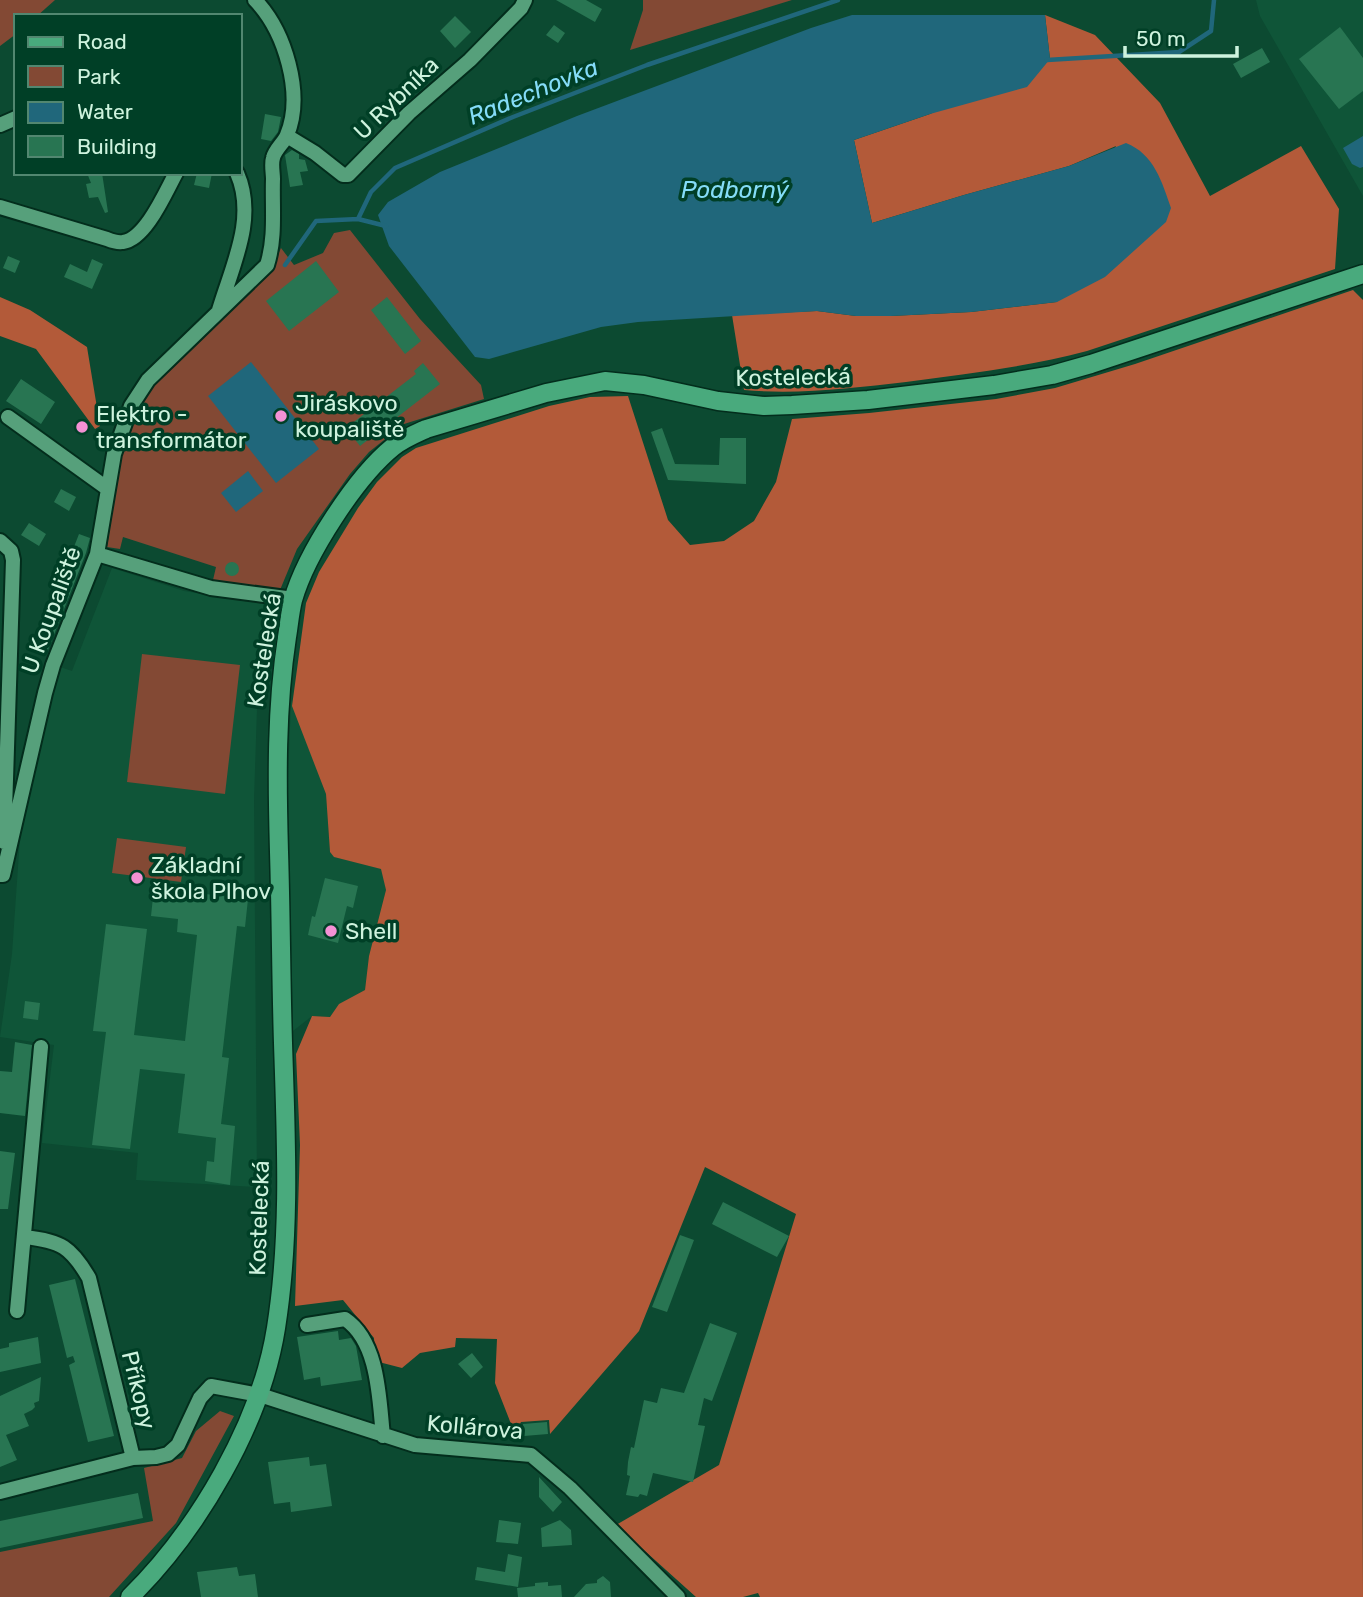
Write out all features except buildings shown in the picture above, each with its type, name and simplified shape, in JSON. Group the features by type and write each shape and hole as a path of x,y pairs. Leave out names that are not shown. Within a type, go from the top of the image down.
{"main road":[{"name":"Kostelecká","path":"130,1597 155,1572 183,1536 229,1458 260,1395 276,1330 285,1251 286,1145 276,763 284,660 294,599 306,566 325,533 367,474 401,441 440,425 546,393 605,381 644,385 718,401 764,406 868,400 994,386 1091,364 1363,274"}],"street":[{"name":"U Koupaliště","path":"1,878 53,665 97,554 114,454 131,406 148,380 267,265 273,247 273,157 287,136 292,113 292,75 285,48 255,0"},
{"name":"U Rybníka","path":"287,136 343,175 348,174 409,113 470,60 521,9 525,0"},
{"path":"0,207 124,242 145,227 175,175"},
{"path":"218,311 246,219 246,202 238,175"},
{"path":"8,417 108,489"},
{"path":"0,541 11,551 13,560 1,878"},
{"path":"97,554 118,558 211,588 294,599"},
{"path":"17,1311 41,1047"},
{"name":"Příkopy","path":"0,1492 133,1458 89,1278 76,1256 62,1245 51,1240 25,1237"},
{"path":"307,1325 345,1319 355,1326 368,1351 376,1382 383,1436"},
{"name":"Kollárova","path":"133,1458 168,1454 178,1445 200,1398 211,1386 260,1395 415,1445 531,1455 570,1488 678,1597"}],"shaded area":[{"path":"1256,0 1363,0 1363,196 1260,16"},
{"path":"1045,15 1095,35 1160,103 1210,196 1301,146 1339,209 1335,269 1087,351 1042,361 952,376 846,388 785,392 744,390 732,315 817,311 856,316 891,316 971,312 1057,302 1116,146 1069,166 872,223 854,140 930,114 1050,59"},
{"path":"1353,290 1363,300 1363,1597 760,1597 758,1593 743,1597 696,1597 616,1525 719,1465 796,1214 705,1167 639,1331 550,1434 549,1420 521,1422 515,1434 495,1383 497,1339 456,1338 455,1347 420,1353 402,1368 375,1361 374,1338 343,1300 295,1306 300,1145 296,1054 312,1016 330,1017 339,1004 365,990 369,956 386,890 381,869 334,857 330,852 326,794 292,706 306,603 319,572 358,508 377,482 402,457 416,448 549,406 590,397 628,396 668,520 690,545 724,541 754,521 776,482 792,419 996,399 1055,388 1135,364"},
{"path":"0,297 30,310 87,347 100,426 95,429 36,349 0,336"},
{"name":"Základní škola Plhov","path":"112,568 184,591 269,605 270,613 258,678 254,799 257,1187 136,1180 138,1153 42,1143 54,1045 0,1037 12,954 20,838 43,725 60,667 72,671"},
{"path":"291,700 326,794 330,852 335,857 382,869 386,890 369,956 365,990 340,1004 330,1017 312,1016 293,1031 288,783"}],"green space":[{"path":"0,0 55,0 39,14 14,14 14,36 0,46"},
{"path":"643,0 792,0 630,50 643,10"},
{"name":"Jiráskovo koupaliště","path":"350,230 420,319 481,385 484,399 404,424 369,452 350,474 297,549 280,590 213,580 216,567 123,537 120,549 107,547 123,442 136,407 179,355 269,275 281,248 294,265 323,253 334,233"},
{"path":"142,654 240,665 225,794 127,782"},
{"path":"117,838 186,847 181,882 112,873"},
{"path":"220,1411 234,1416 176,1523 109,1597 0,1597 0,1552 153,1521 144,1468 182,1458 196,1431"}],"water":[{"name":"Podborný","path":"852,15 1045,15 1050,59 1027,87 930,114 854,140 872,223 1069,166 1126,143 1144,154 1156,170 1171,208 1166,222 1105,277 1057,302 971,312 891,316 856,316 817,311 638,322 601,327 489,359 475,357 389,246 378,215 388,202 440,172 577,116"},
{"path":"1363,136 1363,167 1360,168 1352,164 1343,148"},
{"path":"251,362 319,449 276,483 208,396"},
{"path":"248,471 263,491 236,512 221,493"}],"waterway":[{"name":"Radechovka","path":"358,219 371,192 395,168 513,117 647,65 838,0"},
{"path":"1047,60 1179,52 1211,31 1214,0"},
{"name":"Radechovka","path":"285,265 316,221 358,219 386,226"}],"place":[{"name":"Jiráskovo koupaliště","path":"281,416"},
{"name":"Elektro - transformátor","path":"82,427"},
{"name":"Základní škola Plhov","path":"137,878"},
{"name":"Shell","path":"331,931"}]}
